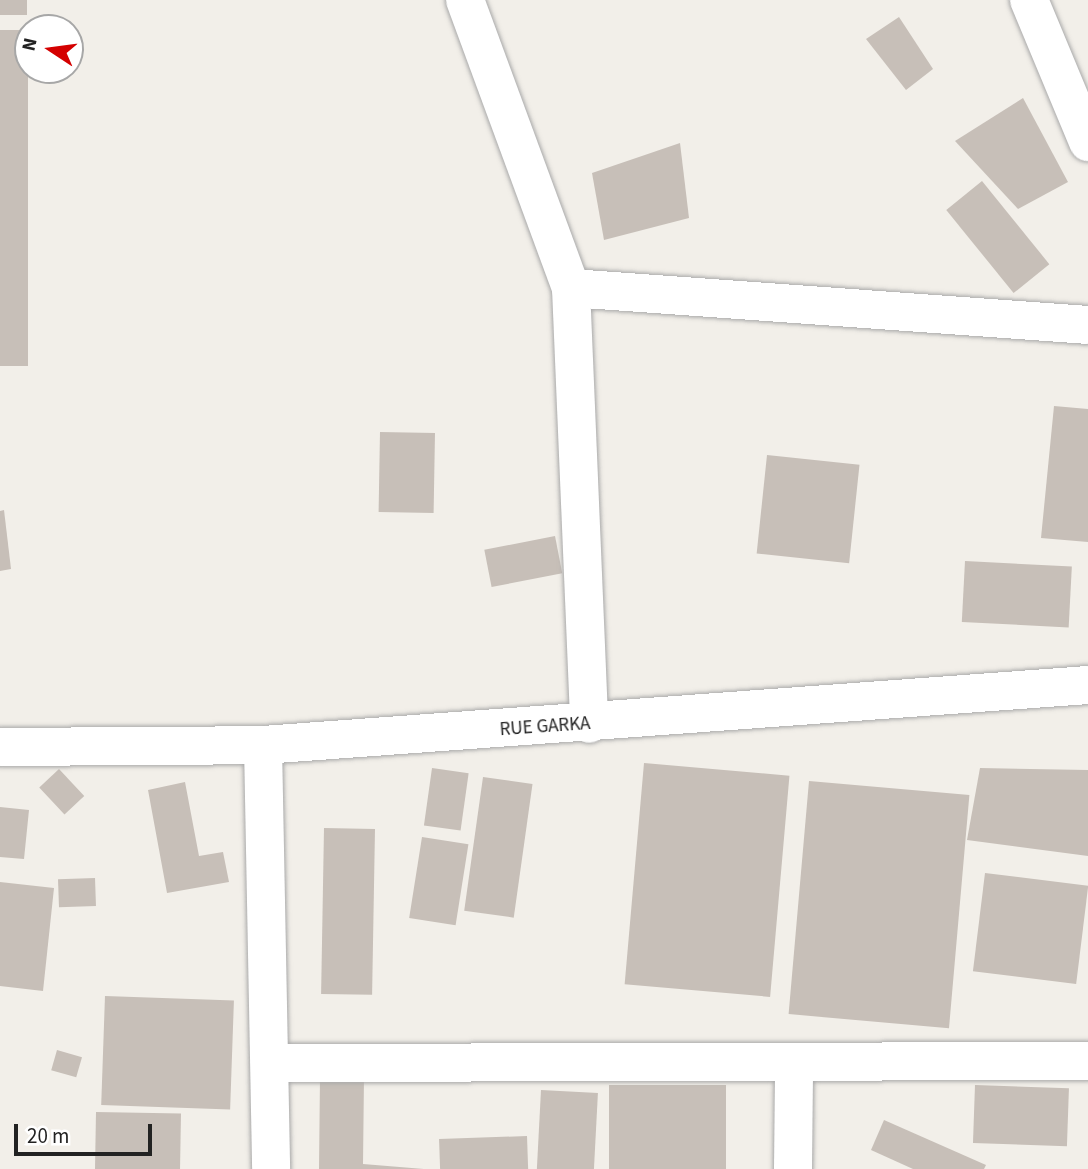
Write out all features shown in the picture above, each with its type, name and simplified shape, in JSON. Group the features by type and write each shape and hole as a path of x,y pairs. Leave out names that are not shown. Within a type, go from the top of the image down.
{"street":[{"path":"465,0 571,288 589,724"},
{"path":"1030,0 1088,142"},
{"path":"571,288 1088,325"},
{"name":"RUE GARKA","path":"0,747 263,745 589,724 1088,685"},
{"path":"263,745 271,1169"},
{"path":"271,1063 794,1065 1088,1060"},
{"path":"793,1169 794,1065"}],"building":[{"path":"0,0 27,0 27,14 0,15"},
{"path":"899,17 933,69 906,90 866,39"},
{"path":"0,30 14,30 14,84 28,84 28,366 0,366"},
{"path":"1023,98 1068,182 1018,209 955,141"},
{"path":"680,143 689,218 604,240 592,173"},
{"path":"982,181 1049,264 1014,293 946,210"},
{"path":"1054,406 1088,409 1088,542 1041,538"},
{"path":"380,432 435,433 434,513 379,512"},
{"path":"767,455 859,465 849,563 757,553"},
{"path":"4,510 11,569 0,571 0,511"},
{"path":"555,536 562,573 492,587 484,550"},
{"path":"965,561 1072,567 1069,628 962,622"},
{"path":"644,763 789,776 770,997 625,984"},
{"path":"432,768 469,773 461,831 424,825"},
{"path":"980,768 1088,770 1088,856 967,840"},
{"path":"59,769 84,796 64,814 39,787"},
{"path":"483,777 533,784 514,918 464,911"},
{"path":"809,781 969,795 949,1028 789,1014"},
{"path":"185,782 199,856 223,852 229,882 167,893 148,790"},
{"path":"0,807 29,810 24,859 0,857"},
{"path":"324,828 375,829 372,995 321,994"},
{"path":"422,837 468,844 456,925 409,918"},
{"path":"985,873 1088,886 1076,984 973,971"},
{"path":"95,878 96,906 59,907 58,879"},
{"path":"0,882 54,888 43,991 0,986"},
{"path":"105,996 234,1001 230,1109 101,1105"},
{"path":"57,1050 82,1057 76,1077 51,1070"},
{"path":"320,1077 364,1077 363,1164 424,1169 319,1169"},
{"path":"609,1085 726,1085 726,1169 609,1169"},
{"path":"975,1085 1069,1088 1067,1146 973,1143"},
{"path":"541,1090 598,1093 594,1169 537,1169"},
{"path":"96,1112 181,1113 180,1169 95,1169"},
{"path":"884,1120 986,1165 984,1169 913,1169 871,1150"},
{"path":"527,1136 528,1169 440,1169 439,1139"}]}
